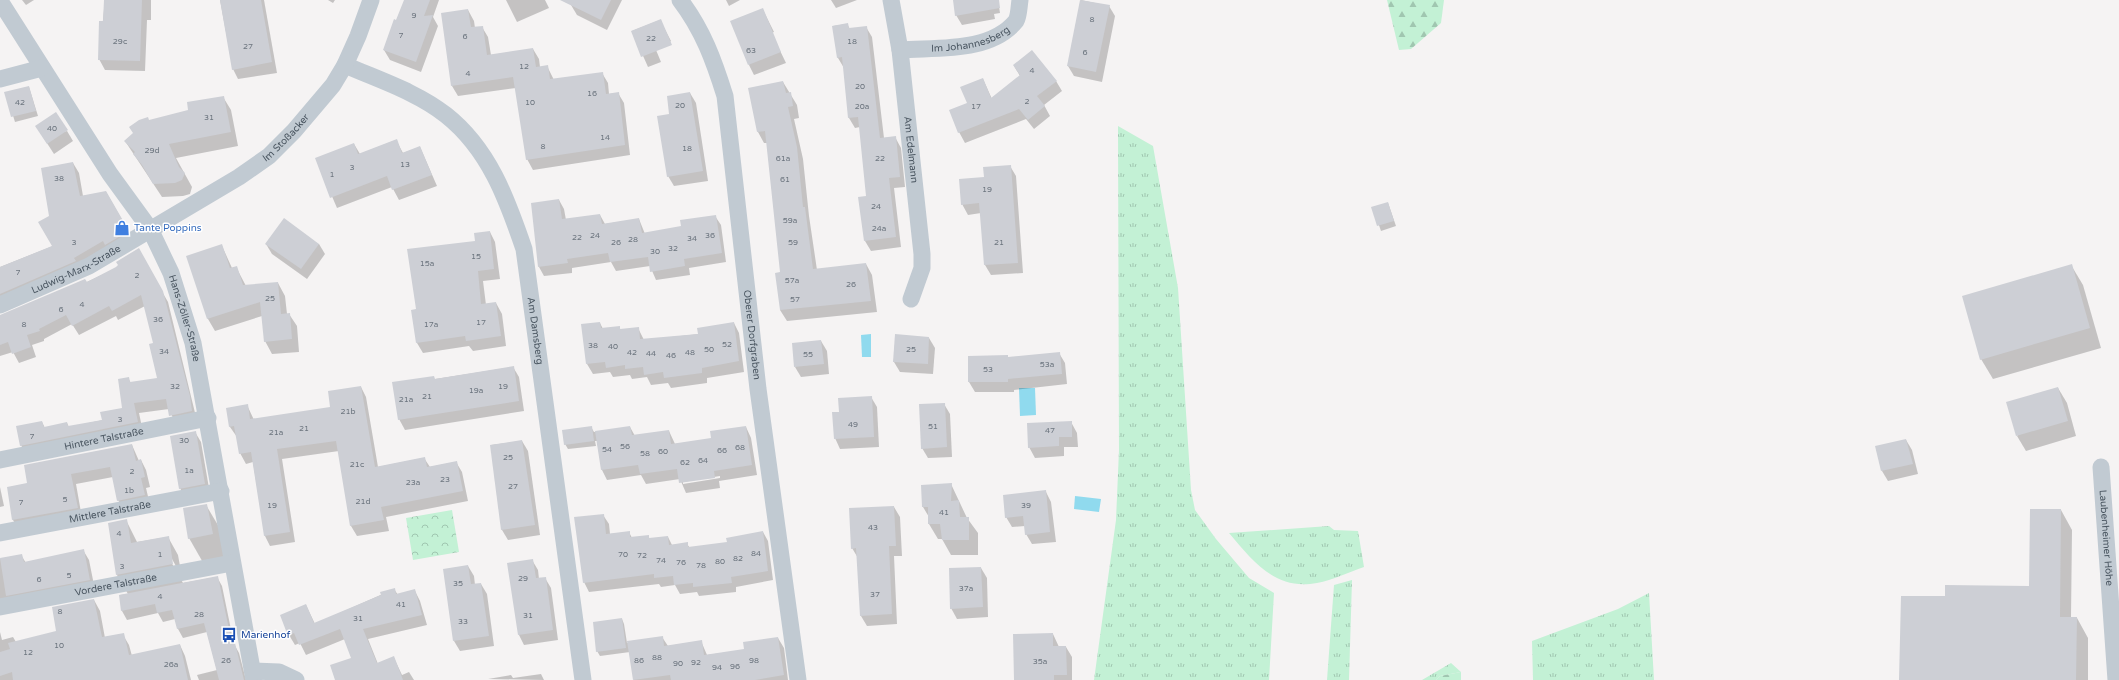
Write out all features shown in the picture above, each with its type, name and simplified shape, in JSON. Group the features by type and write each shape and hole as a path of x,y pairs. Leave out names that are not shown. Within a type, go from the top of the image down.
{"street":[{"name":"Im Stoßacker","path":"150,229 239,177 269,156 294,131 333,84 346,65 371,0"},
{"name":"Oberer Dorfgraben","path":"680,0 694,19 712,55 725,96 754,353 798,680"},
{"name":"Am Edelmann","path":"891,0 900,50 922,254 922,268 911,299"},
{"name":"Im Johannesberg","path":"900,50 973,45 1001,34 1017,20 1020,0"},
{"name":"Hans-Zöller-Straße","path":"0,1 110,174 150,229 171,273 193,343 221,491 244,631 254,675"},
{"name":"Am Damsberg","path":"346,65 420,99 445,114 458,126 483,156 499,182 509,204 524,249 583,680"},
{"path":"0,79 42,68"},
{"name":"Ludwig-Marx-Straße","path":"0,305 89,266 150,229"},
{"name":"Hintere Talstraße","path":"0,460 208,418"},
{"name":"Laubenheimer Höhe","path":"2101,467 2116,680"},
{"name":"Mittlere Talstraße","path":"0,532 221,491"},
{"name":"Vordere Talstraße","path":"0,607 232,563"},
{"path":"254,675 278,672 296,680"}],"green space":[{"path":"1387,0 1444,0 1441,23 1411,49 1399,50"},
{"path":"1118,126 1153,146 1178,288 1191,490 1195,510 1216,539 1249,578 1274,593 1269,680 1094,680 1116,520 1119,450"},
{"path":"452,510 459,552 413,560 406,518"},
{"path":"1329,526 1334,530 1358,531 1364,567 1317,583 1302,584 1289,582 1266,572 1247,554 1229,533"},
{"path":"1352,580 1349,680 1327,680 1334,585"},
{"path":"1649,593 1654,680 1533,680 1532,641 1618,609"},
{"path":"1451,663 1461,672 1440,676 1436,680 1422,680"},
{"path":"1461,672 1461,680 1436,680 1440,676"}],"water":[{"path":"871,334 871,357 862,357 861,335"},
{"path":"1019,388 1035,388 1036,415 1020,416"},
{"path":"1075,496 1101,499 1099,512 1074,509"}],"building":[{"path":"104,0 142,0 140,61 98,60 99,21 103,21"},
{"path":"220,0 261,0 272,62 232,70"},
{"path":"404,0 430,0 424,16 433,15 416,62 383,50 394,19 396,20"},
{"path":"560,0 611,0 601,20"},
{"path":"953,0 999,0 1000,8 955,16"},
{"path":"1080,0 1110,5 1096,72 1067,66"},
{"path":"763,8 781,52 748,65 730,21"},
{"path":"468,9 471,27 483,26 487,55 533,48 536,67 548,65 550,79 603,72 606,94 619,92 625,145 526,160 513,77 451,86 441,13"},
{"path":"661,19 672,45 641,57 631,31"},
{"path":"848,23 849,28 867,26 880,138 896,136 900,177 889,178 896,237 864,241 858,197 866,196 858,117 848,118 842,57 837,58 832,26"},
{"path":"1032,50 1057,81 1037,96 1045,106 1028,120 1019,109 958,133 949,110 967,103 960,87 983,78 991,98 1020,75 1013,65"},
{"path":"783,81 786,93 791,92 793,106 788,107 797,147 803,207 805,207 813,269 866,263 871,301 780,310 775,273 780,272 765,131 757,132 748,88"},
{"path":"29,86 36,111 11,117 4,92"},
{"path":"690,92 703,171 667,177 657,116 669,114 667,96"},
{"path":"224,96 231,132 169,144 179,167 185,173 182,180 175,183 153,184 142,165 133,154 135,152 124,141 133,133 129,127 139,120 148,117 149,120 188,110 187,102"},
{"path":"56,112 68,130 47,144 35,126"},
{"path":"397,139 402,153 420,146 432,175 392,190 387,176 330,198 315,158 354,143 358,154"},
{"path":"73,162 80,196 106,191 129,231 105,245 103,241 74,258 76,261 0,294 0,267 52,246 38,222 49,216 41,168"},
{"path":"1011,165 1018,263 984,265 979,203 961,205 959,179 984,177 983,167"},
{"path":"559,199 562,219 600,214 602,224 639,218 642,233 681,226 680,220 716,215 722,253 684,259 685,266 650,272 648,257 610,262 608,253 567,259 568,263 538,267 531,203"},
{"path":"1388,202 1394,221 1377,226 1371,207"},
{"path":"284,218 319,244 301,269 265,244"},
{"path":"490,231 494,269 478,271 481,304 496,302 501,336 466,341 465,336 416,343 411,310 416,309 407,249 475,241 474,233"},
{"path":"222,244 230,268 237,266 243,285 278,282 281,314 290,313 292,339 264,342 260,302 207,319 186,256"},
{"path":"139,248 163,291 190,396 192,411 169,416 166,399 134,403 138,422 20,446 16,426 42,421 44,427 67,422 68,426 102,420 100,412 122,408 118,379 129,377 130,382 157,378 149,344 153,343 141,295 112,311 109,306 72,326 66,315 39,329 40,331 27,335 31,347 12,354 8,342 0,345 0,315 85,279 87,282 116,267 118,265 116,262"},
{"path":"2072,264 2090,328 1980,360 1962,296"},
{"path":"600,322 601,328 620,326 620,329 639,327 640,339 698,334 697,328 734,322 739,361 702,368 702,373 664,378 663,372 644,375 643,367 625,369 625,365 606,368 605,362 586,364 581,324"},
{"path":"895,334 929,337 928,364 893,362"},
{"path":"821,340 824,364 794,367 792,343"},
{"path":"1060,352 1062,374 1008,379 1008,382 968,382 968,356 1008,355 1008,357"},
{"path":"514,366 519,401 398,420 392,382 434,376 435,379"},
{"path":"361,386 375,467 425,457 427,467 457,461 463,491 381,507 384,520 350,526 336,441 277,449 290,532 264,536 251,452 239,454 234,426 229,427 226,408 248,404 250,419 330,407 328,391"},
{"path":"2058,387 2068,421 2016,436 2006,402"},
{"path":"872,396 874,437 834,439 832,412 839,412 838,398"},
{"path":"945,403 947,447 921,449 919,404"},
{"path":"1072,421 1072,437 1059,437 1059,446 1028,448 1027,423"},
{"path":"592,426 594,441 564,445 562,430"},
{"path":"630,426 632,435 669,430 671,444 711,438 710,431 746,426 752,465 714,471 715,478 679,483 677,469 640,474 638,465 601,470 595,431"},
{"path":"196,431 205,484 179,489 170,436"},
{"path":"1906,439 1913,464 1881,471 1875,446"},
{"path":"522,440 535,525 501,530 490,445"},
{"path":"132,444 136,461 141,459 145,477 141,478 145,495 117,501 110,467 71,474 78,508 12,520 7,487 27,483 24,465"},
{"path":"952,483 951,501 959,500 960,517 969,517 969,540 942,540 940,524 928,524 928,507 922,507 921,485"},
{"path":"1046,490 1050,532 1025,535 1023,516 1005,518 1003,495"},
{"path":"207,504 213,534 188,539 183,508"},
{"path":"894,506 896,546 889,546 892,614 860,616 856,548 851,549 849,508"},
{"path":"2030,509 2061,509 2060,617 2077,617 2076,680 1899,680 1901,596 1945,596 1945,585 2029,586"},
{"path":"604,514 606,534 630,531 630,537 649,535 649,538 668,536 669,545 688,542 688,547 727,542 726,538 763,531 768,571 731,577 732,583 693,587 693,583 674,585 673,576 654,578 654,574 583,583 574,517"},
{"path":"127,519 131,543 169,536 173,564 116,575 108,523"},
{"path":"84,549 90,580 6,596 0,558 22,554 24,562"},
{"path":"533,559 536,578 546,577 553,630 518,635 507,563"},
{"path":"468,565 471,584 481,583 489,636 453,641 443,569"},
{"path":"981,567 983,607 950,609 949,568"},
{"path":"218,576 232,644 235,643 244,680 219,680 204,623 177,629 172,610 157,613 155,604 121,611 119,595"},
{"path":"395,588 396,594 415,589 422,615 363,629 377,663 394,656 403,680 335,680 330,665 351,658 340,629 299,645 294,633 288,636 280,615 306,604 314,623 381,595 380,592"},
{"path":"94,599 102,637 124,633 129,655 180,644 188,680 13,680 12,672 0,676 0,652 10,649 8,643 56,631 52,607"},
{"path":"622,618 626,648 596,652 593,622"},
{"path":"1053,633 1053,646 1066,646 1067,675 1054,675 1054,680 1014,680 1013,634"},
{"path":"663,636 664,646 702,640 704,655 744,649 743,642 778,637 784,675 755,680 671,680 670,675 633,680 627,641"}],"place":[{"name":"Tante Poppins","path":"122,228"},
{"name":"Marienhof","path":"229,635"}]}
